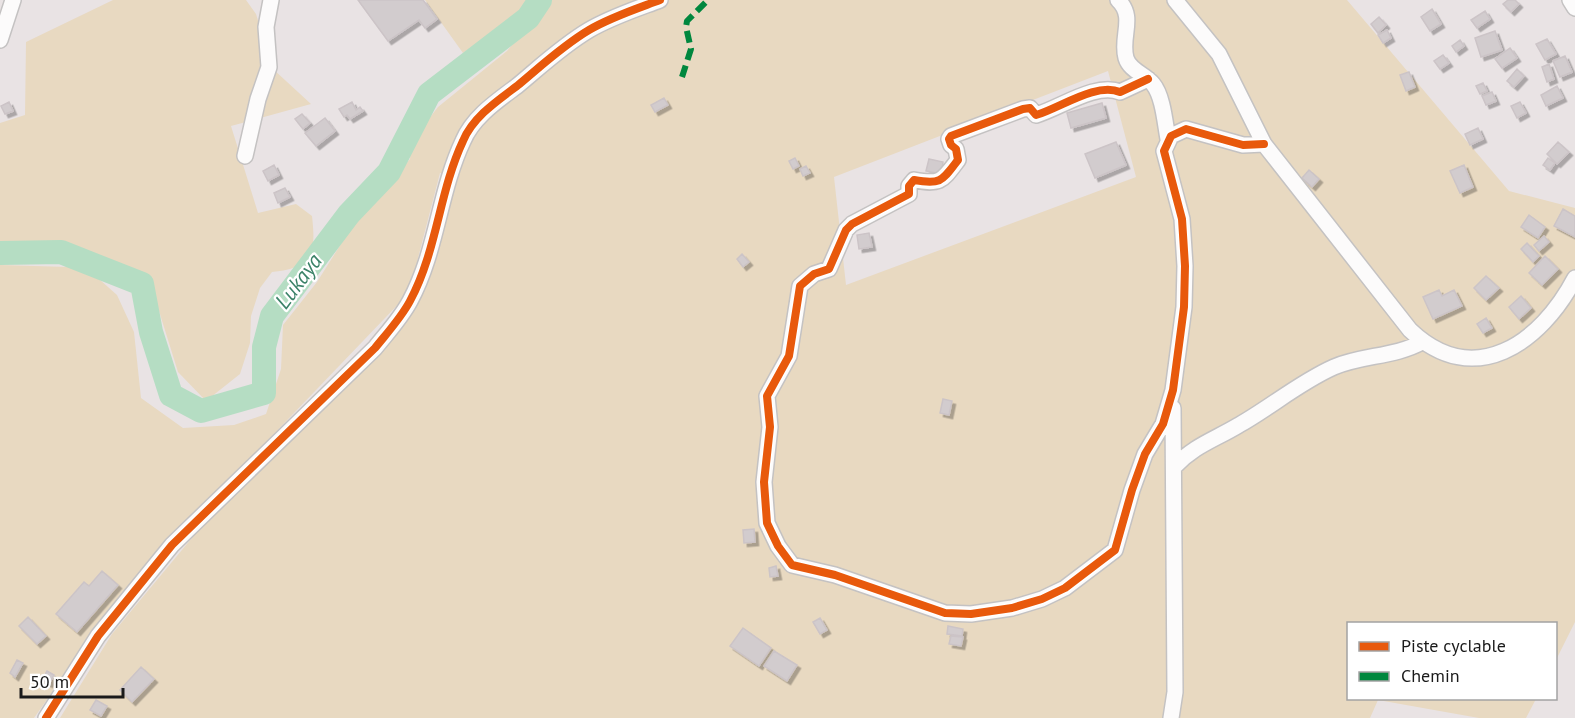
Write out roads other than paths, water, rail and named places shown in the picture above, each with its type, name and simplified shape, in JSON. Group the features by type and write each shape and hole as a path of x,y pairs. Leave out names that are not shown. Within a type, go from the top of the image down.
{"street":[{"path":"0,40 13,0"},
{"path":"245,156 258,99 269,67 266,27 271,0"},
{"path":"1119,0 1128,12 1124,45 1127,61 1148,79 1157,91 1168,139 1165,159 1182,219 1185,266 1184,307 1173,390 1175,692 1171,718"},
{"path":"1175,0 1219,54 1264,144 1410,330 1422,342 1454,358 1482,359 1509,351 1534,334 1568,291 1575,278"},
{"path":"1570,0 1575,8"},
{"path":"46,718 98,636 172,545 375,348 393,327 410,302 422,275 447,181 463,139 472,126 489,108 557,51 589,30 653,1"},
{"path":"1148,79 1120,92 1111,88 1081,96 1036,115 1030,108 1023,109 957,132 949,139 958,160 944,179 934,183 914,180 909,186 909,194 849,226 829,269 814,274 800,286 789,356 774,378 767,396 770,427 765,482 768,523 778,546 792,565 835,575 945,613 1012,608 1042,599 1065,588 1114,550 1145,454 1163,424 1173,390"},
{"path":"1168,139 1186,129 1243,145 1264,144"},
{"path":"1174,466 1189,451 1239,425 1281,396 1335,367 1372,355 1412,348 1422,342"}],"waterway":[{"name":"Lukaya","path":"0,253 61,252 142,284 151,332 171,395 201,411 264,393 264,347 272,316 349,214 389,172 429,94 528,18 540,0"}]}
